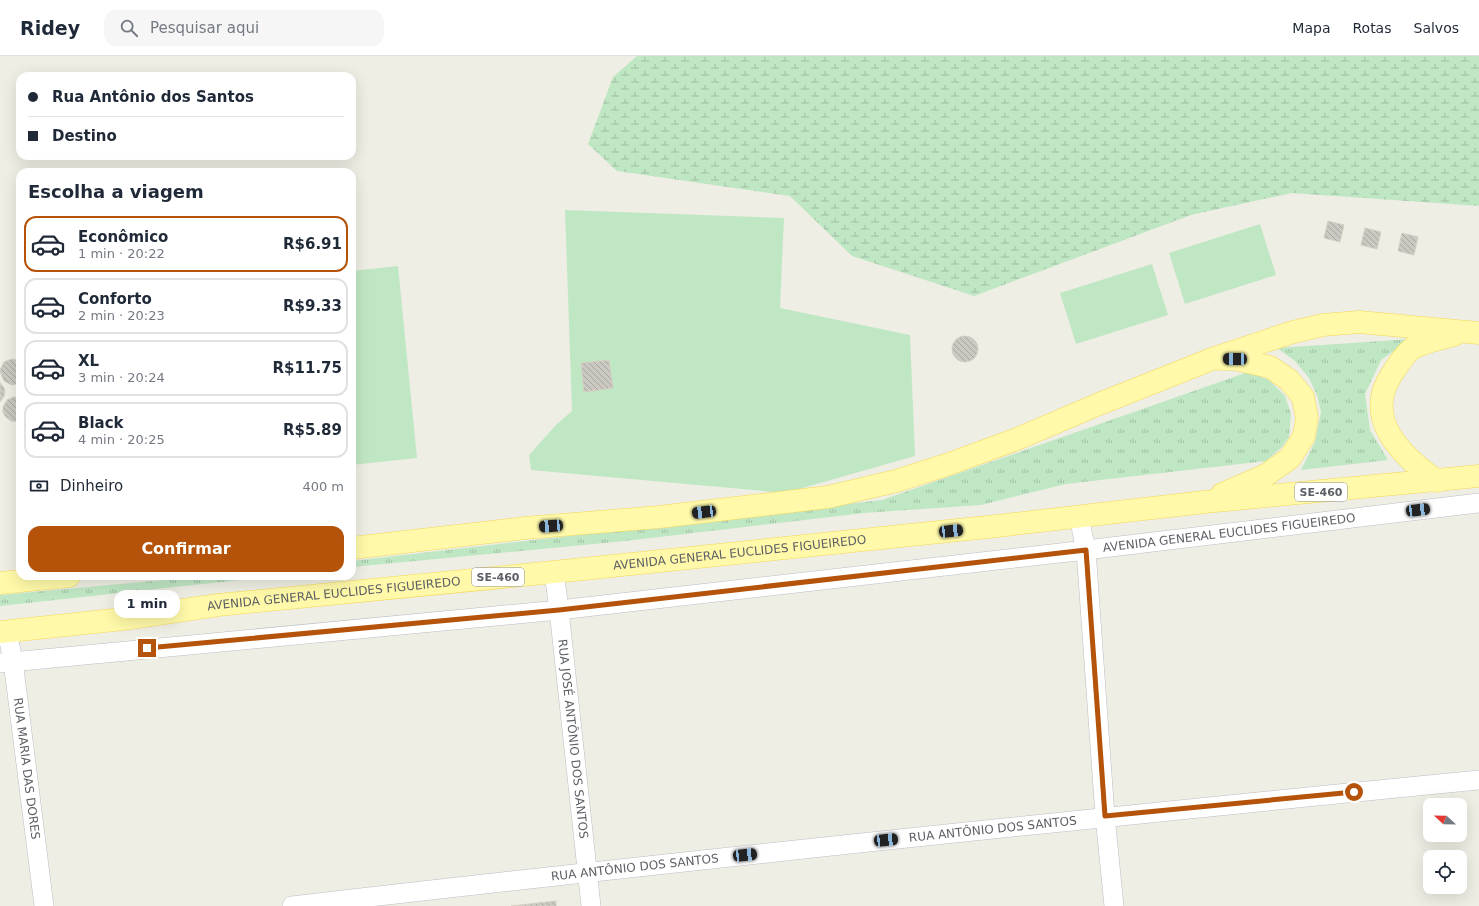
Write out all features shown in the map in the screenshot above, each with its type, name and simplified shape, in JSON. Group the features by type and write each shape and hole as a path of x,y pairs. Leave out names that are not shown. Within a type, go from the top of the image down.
{"main road":[{"path":"356,548 525,528 659,517 828,497 896,481 949,464 1017,439 1099,404 1212,359 1293,332 1323,325 1360,322 1473,332"},
{"path":"1437,481 1417,467 1407,457 1391,436 1382,416 1382,399 1386,383 1401,359 1412,349 1425,343 1473,332"},
{"path":"1204,502 1266,476 1290,458 1304,436 1307,418 1303,397 1289,380 1270,367 1235,359 1212,359"},
{"name":"AVENIDA GENERAL EUCLIDES FIGUEIREDO","path":"3,631 123,619 218,605 554,572 1080,517 1204,502 1479,476"},
{"path":"0,583 30,580"}],"street":[{"name":"AVENIDA GENERAL EUCLIDES FIGUEIREDO","path":"6,662 559,610 1086,550 1479,503"},
{"path":"1080,517 1086,550 1105,816 1114,906"},
{"name":"RUA JOSÉ ANTÔNIO DOS SANTOS","path":"554,572 591,906"},
{"name":"RUA MARIA DAS DORES","path":"3,631 6,662 44,906"},
{"name":"RUA ANTÔNIO DOS SANTOS","path":"292,906 588,872 1105,816 1479,780"}],"green space":[{"path":"637,56 1479,56 1479,206 1292,193 1191,215 974,296 852,256 790,196 617,171 588,144 613,77"},
{"path":"565,210 784,218 780,308 910,335 915,456 785,493 531,470 529,455 556,425 572,411"},
{"path":"1260,224 1276,275 1185,304 1169,253"},
{"path":"1152,264 1168,315 1076,344 1060,293"},
{"path":"398,266 417,458 356,465 356,271"},
{"path":"1411,339 1381,360 1365,394 1370,430 1388,460 1301,470 1315,442 1321,412 1317,395 1309,378 1295,361 1277,348"},
{"path":"1248,372 1269,380 1285,396 1291,414 1289,437 1282,447 1266,461 1066,484 981,505 864,513 625,541 356,567 356,561 882,500"},
{"path":"164,580 240,580 0,606 0,595"}],"building":[{"path":"1328,221 1344,225 1340,242 1324,238"},
{"path":"1365,228 1381,232 1377,249 1361,245"},
{"path":"1402,233 1418,237 1414,255 1398,251"},
{"path":"965,336 974,340 978,349 974,358 965,362 956,358 952,349 956,340"},
{"path":"12,359 16,360 16,384 12,385 4,381 0,370 4,362"},
{"path":"609,360 613,388 584,392 581,363"},
{"path":"0,382 5,392 0,402"},
{"path":"16,397 16,422 11,421 3,412 3,407 7,400"},
{"path":"556,901 556,906 511,906"}],"route":[{"path":"147,648 559,610 1086,550 1105,816 1354,792"}]}
